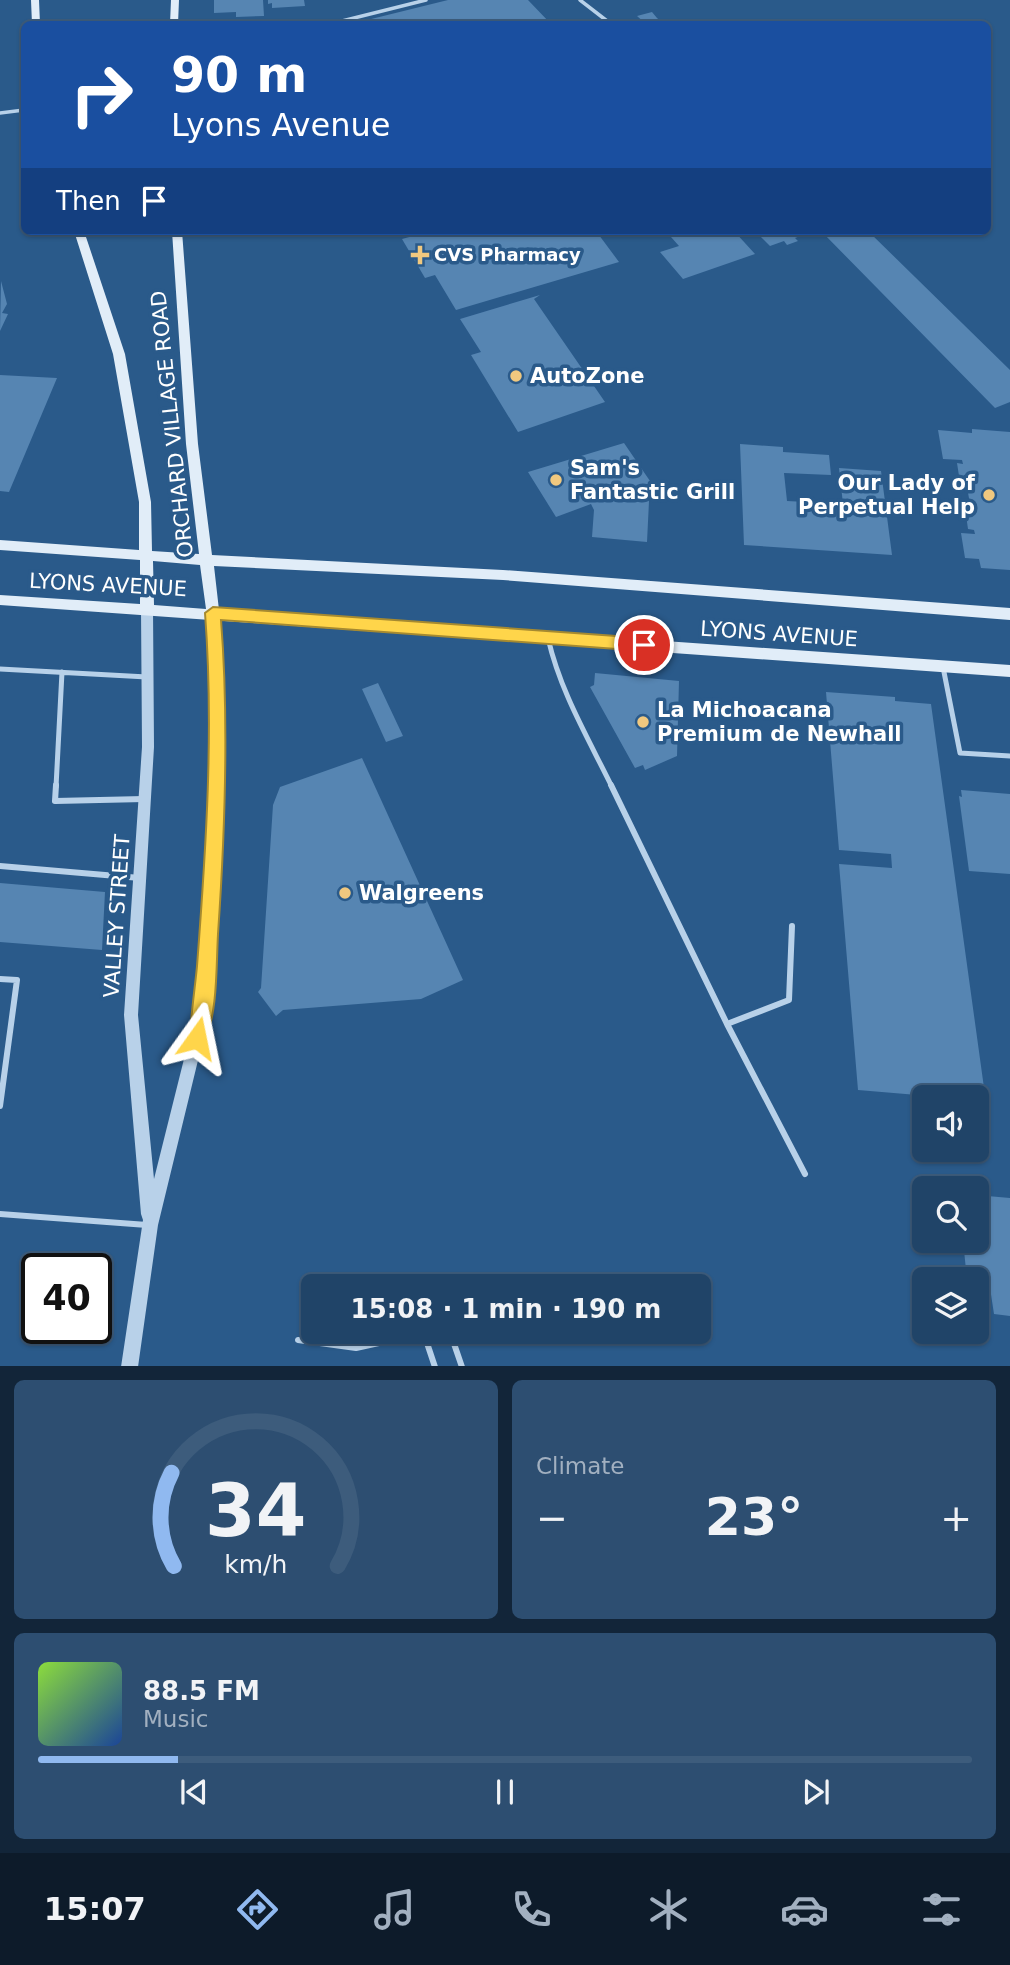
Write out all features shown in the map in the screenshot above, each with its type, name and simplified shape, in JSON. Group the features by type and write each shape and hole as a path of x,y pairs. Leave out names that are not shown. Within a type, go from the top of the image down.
{"main road":[{"path":"35,0 36,21"},
{"path":"174,21 175,0"},
{"name":"ORCHARD VILLAGE ROAD","path":"80,235 119,354 145,502 147,608"},
{"name":"ORCHARD VILLAGE ROAD","path":"177,235 191,431 213,613"},
{"name":"LYONS AVENUE","path":"0,545 503,575 1010,614"},
{"name":"LYONS AVENUE","path":"0,600 147,608 1010,671"}],"street":[{"name":"VALLEY STREET","path":"147,608 149,677 145,799 131,1015 150,1225"},
{"name":"VALLEY STREET","path":"129,1366 150,1225 204,1011 214,866 216,655 213,613"}],"lane":[{"path":"342,21 426,0"},
{"path":"580,0 608,21"},
{"path":"0,113 21,110"},
{"path":"548,638 554,665 565,691 727,1024 805,1174"},
{"path":"943,667 960,753 1010,756"},
{"path":"0,669 149,677"},
{"path":"62,672 55,801 145,799"},
{"path":"0,866 140,878"},
{"path":"727,1024 789,1000 792,926"},
{"path":"0,979 17,980 0,1106"},
{"path":"0,1214 150,1225"},
{"path":"327,1344 356,1348 375,1344"},
{"path":"429,1344 435,1366"},
{"path":"454,1344 462,1366"}],"building":[{"path":"214,0 263,0 264,16 236,17 236,12 214,13"},
{"path":"268,0 304,0 305,6 272,8 272,3 268,4"},
{"path":"448,0 528,0 548,21 363,21"},
{"path":"652,12 660,21 643,21 637,16"},
{"path":"416,235 599,235 619,262 456,310 435,275 425,278 402,239"},
{"path":"738,235 755,254 683,279 660,252 679,246 671,237"},
{"path":"759,235 803,235 795,238 798,241 787,245 784,241 770,246"},
{"path":"825,235 872,235 1010,370 1010,402 995,408"},
{"path":"1,281 7,304 2,313 8,314 0,331"},
{"path":"540,295 534,299 605,402 518,432 471,355 481,352 460,319"},
{"path":"0,375 57,378 9,492 0,491"},
{"name":"Our Lady of Perpetual Help","path":"972,429 1010,432 1010,570 981,568 979,559 965,558 961,533 975,534 974,530 968,529 966,515 972,515 965,476 959,476 957,463 963,464 962,460 943,459 938,430 972,433"},
{"path":"624,443 650,481 647,542 592,537 594,510 591,504 556,517 528,472"},
{"path":"740,444 783,447 783,452 829,455 831,475 784,473 787,501 843,504 839,468 881,471 892,555 744,545"},
{"name":"La Michoacana Premium de Newhall","path":"595,673 679,681 677,756 645,770 643,765 635,768 590,687 594,685"},
{"path":"378,683 403,736 386,742 362,689"},
{"path":"826,692 895,697 895,701 931,704 984,1085 912,1085 912,1095 858,1090 839,864 892,868 891,854 839,850"},
{"name":"Walgreens","path":"362,758 463,980 421,999 283,1010 276,1016 258,992 261,988 273,805 280,787"},
{"path":"961,790 1010,794 1010,874 969,871 959,796 962,797"},
{"path":"0,883 105,892 102,950 0,942"},
{"path":"989,1196 1010,1198 1010,1316 994,1314 989,1288 989,1267 966,1267 964,1253 989,1253"}],"place":[{"name":"CVS Pharmacy","path":"420,255"},
{"name":"AutoZone","path":"516,376"},
{"name":"Sam's Fantastic Grill","path":"556,480"},
{"name":"Our Lady of Perpetual Help","path":"989,495"},
{"name":"La Michoacana Premium de Newhall","path":"643,722"},
{"name":"Walgreens","path":"345,893"}],"route":[{"path":"197,1038 204,1011 214,866 216,655 213,613 644,645"}]}
